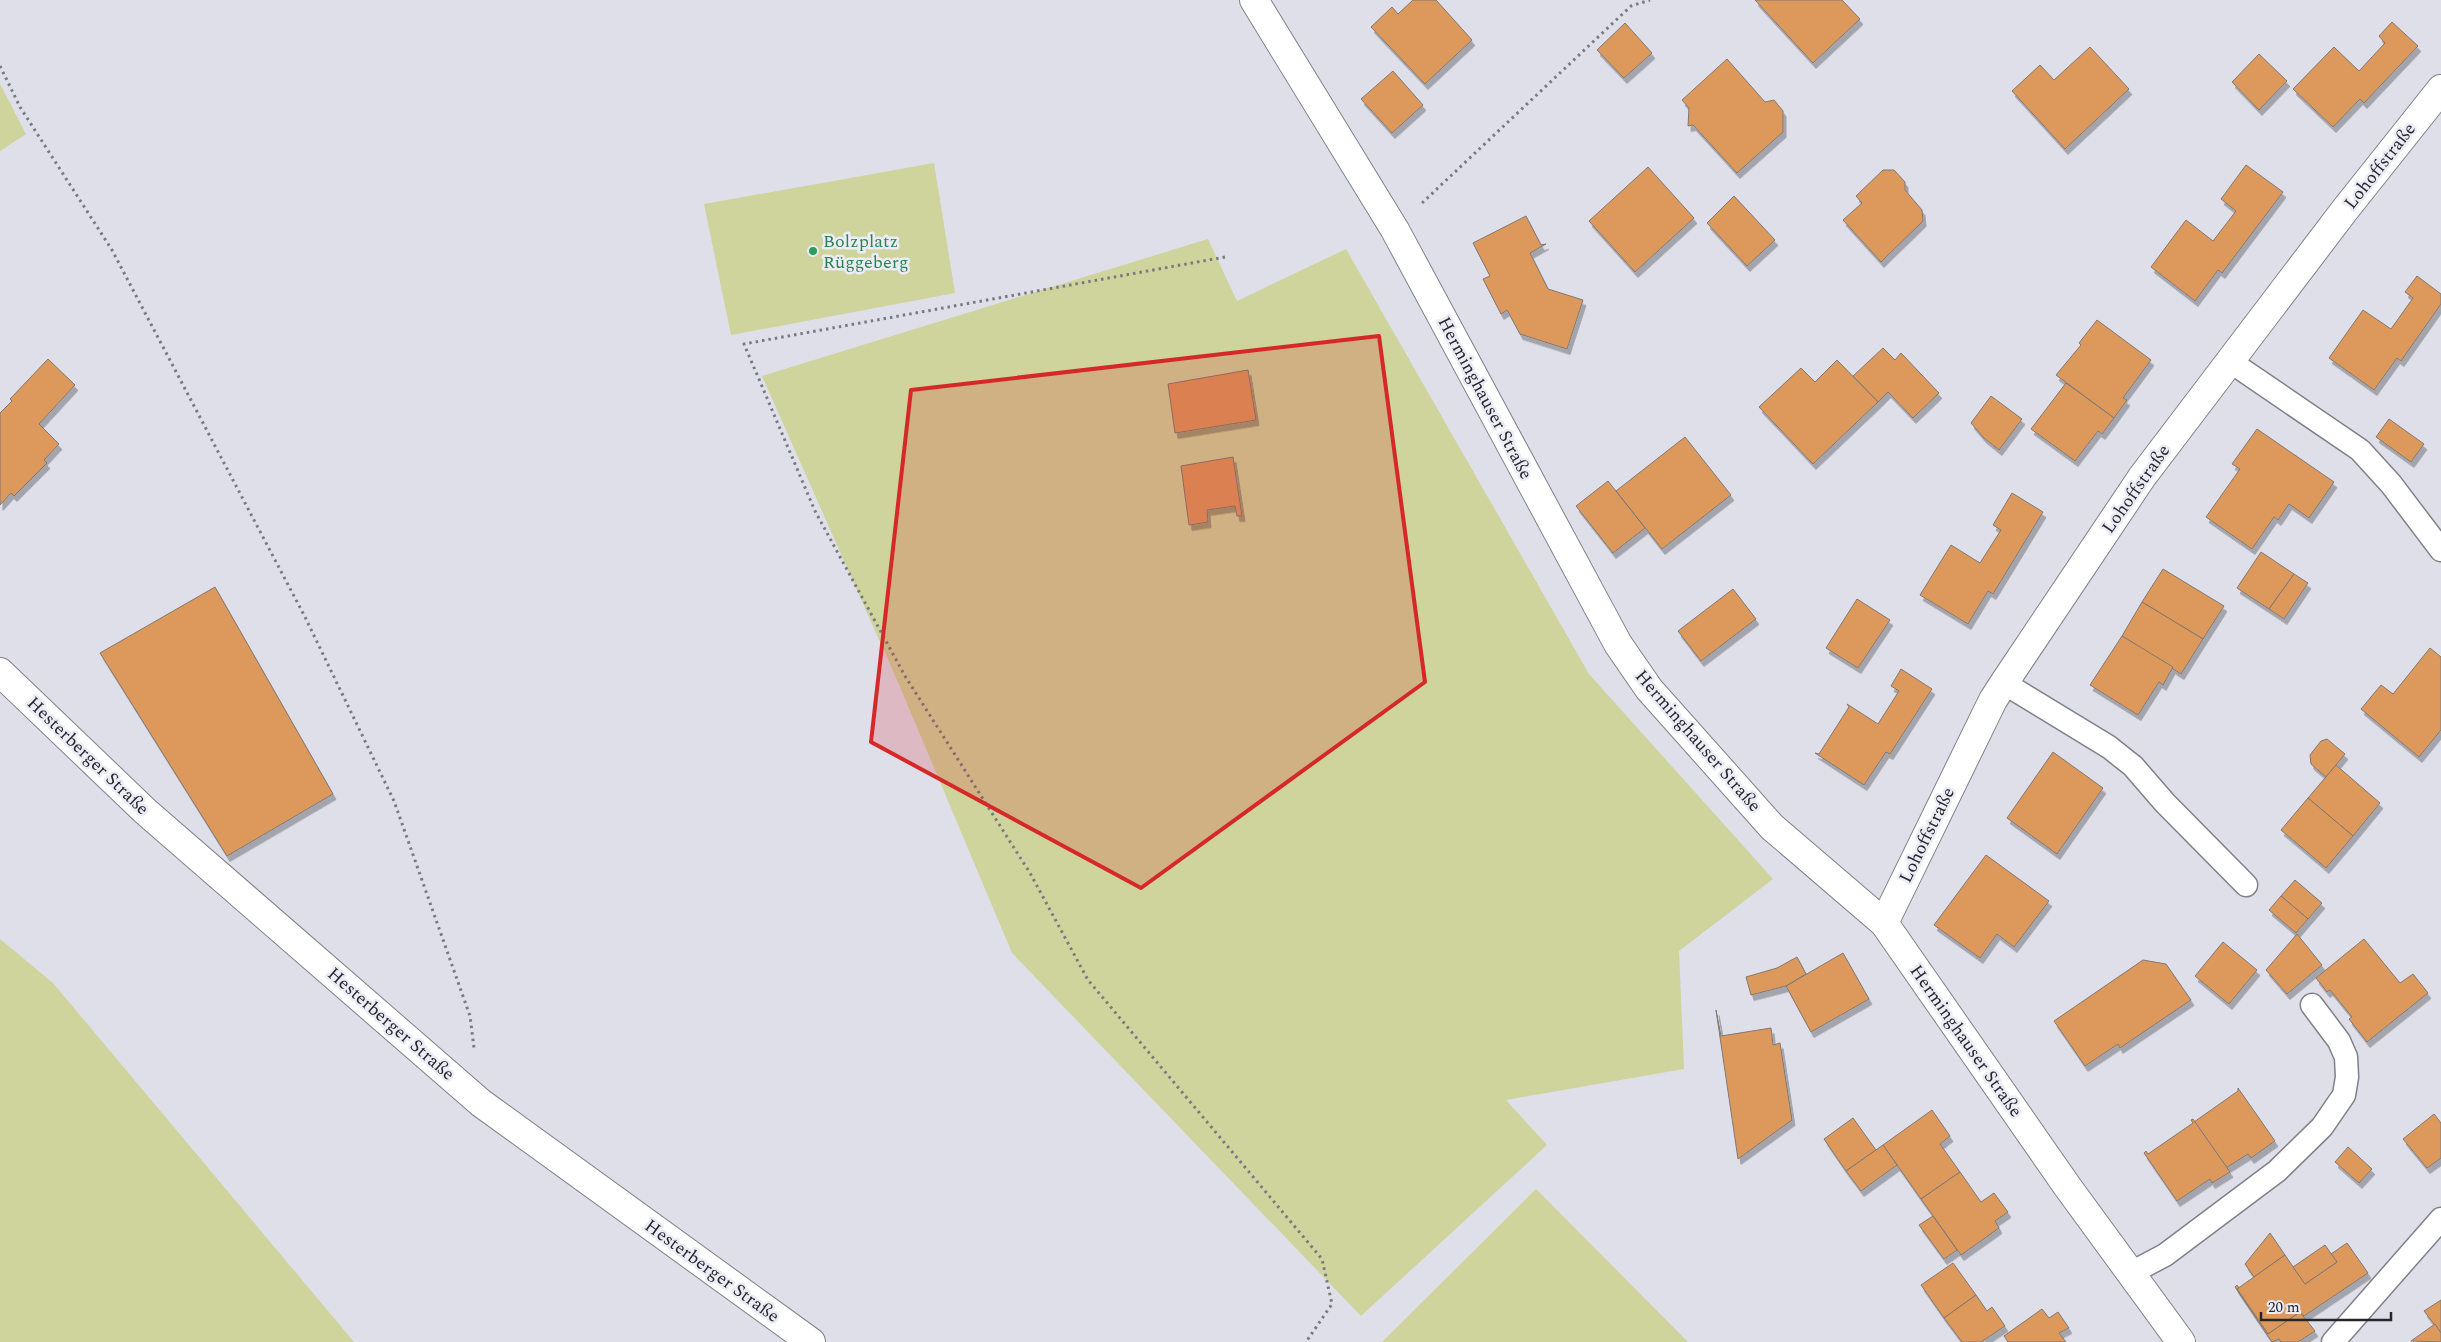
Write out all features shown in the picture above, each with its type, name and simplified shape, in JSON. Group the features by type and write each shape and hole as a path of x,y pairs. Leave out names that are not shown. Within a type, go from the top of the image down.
{"street":[{"name":"Herminghauser Straße","path":"1254,0 1395,230 1618,644 1649,689 1772,827 1884,923 2062,1178 2181,1342"},
{"name":"Lohoffstraße","path":"1884,923 1993,700 2004,683 2142,477 2344,211 2441,89"},
{"name":"Hesterberger Straße","path":"0,672 145,811 481,1103 811,1342"}],"lane":[{"path":"2231,362 2366,456 2391,484 2441,550"},
{"path":"2004,683 2121,756 2246,885"},
{"path":"2131,1273 2165,1254 2277,1170 2322,1127 2344,1095 2347,1077 2346,1057 2339,1041 2312,1006"},
{"path":"2333,1342 2441,1218"}],"path":[{"path":"1395,230 1630,6 1650,0"},
{"path":"0,66 20,107 112,250 305,617 394,801 470,1016 481,1103"},
{"path":"1225,258 744,344 816,511 905,676 1030,874 1088,980 1322,1259 1332,1304 1306,1342"}],"highlighted area":[{"path":"1379,336 1425,682 1141,888 871,742 911,390"}],"green space":[{"path":"0,84 26,134 0,151"},
{"name":"Bolzplatz Rüggeberg","path":"934,163 955,293 731,335 704,204"},
{"path":"1208,239 1237,301 1346,249 1589,674 1773,879 1679,951 1684,1069 1506,1100 1547,1145 1361,1316 1012,953 900,687 762,376"},
{"path":"0,939 53,983 354,1342 0,1342"},
{"path":"1536,1189 1688,1342 1382,1342"}],"building":[{"path":"1413,0 1436,0 1472,40 1425,84 1371,27 1392,7 1398,14"},
{"path":"1755,0 1842,0 1860,19 1813,63"},
{"path":"2392,22 2418,46 2364,103 2360,99 2333,127 2293,89 2334,47 2359,71 2385,43 2379,36"},
{"path":"1625,23 1652,53 1624,78 1597,50"},
{"path":"2090,47 2129,89 2065,149 2012,91 2040,65 2054,80"},
{"path":"2259,54 2287,81 2259,110 2232,82"},
{"path":"1727,59 1765,102 1774,100 1783,111 1783,132 1737,173 1693,125 1688,126 1689,108 1682,100"},
{"path":"1393,71 1423,105 1392,133 1361,99"},
{"path":"2246,165 2283,192 2222,273 2218,270 2195,301 2151,267 2186,220 2213,241 2236,211 2221,199"},
{"path":"1648,167 1694,218 1635,272 1589,221"},
{"path":"1883,170 1894,170 1905,182 1905,190 1922,210 1923,221 1881,262 1843,220 1862,203 1856,196"},
{"path":"1734,196 1775,240 1747,266 1707,223"},
{"path":"1526,216 1541,245 1546,244 1530,253 1548,289 1583,300 1567,349 1520,334 1507,310 1501,314 1483,279 1490,276 1473,243"},
{"path":"2417,276 2441,294 2441,304 2401,361 2397,358 2374,390 2329,358 2363,310 2391,329 2413,298 2405,292"},
{"path":"2097,320 2151,360 2123,398 2127,400 2114,418 2056,375 2081,345 2079,343"},
{"path":"1883,348 1895,360 1901,353 1939,393 1913,418 1888,392 1878,402 1853,376"},
{"path":"48,359 75,385 39,424 59,444 44,460 47,463 14,496 11,493 0,505 0,413 12,401 10,399"},
{"path":"1837,360 1878,402 1813,464 1759,407 1801,368 1815,382"},
{"path":"1248,370 1256,420 1175,433 1168,384"},
{"path":"2066,383 2114,418 2102,434 2098,431 2075,461 2031,429"},
{"path":"1991,396 2022,419 1999,450 1984,438 1971,423"},
{"path":"2389,419 2424,444 2411,462 2376,437"},
{"path":"2257,429 2334,482 2309,518 2289,504 2278,520 2274,517 2252,549 2206,517 2240,469 2232,464"},
{"path":"1685,437 1731,495 1662,549 1616,491"},
{"path":"1233,457 1242,516 1237,516 1235,506 1207,510 1208,522 1189,525 1181,466"},
{"path":"1608,481 1645,528 1613,553 1576,506"},
{"path":"2012,493 2043,512 1993,594 1988,591 1968,624 1920,595 1951,545 1980,563 2001,530 1993,525"},
{"path":"2261,552 2294,574 2269,609 2237,588"},
{"path":"2163,569 2224,606 2203,639 2142,602"},
{"path":"2294,574 2308,583 2284,619 2269,609"},
{"path":"215,587 333,794 227,856 100,653"},
{"path":"1733,589 1756,619 1701,661 1678,631"},
{"path":"1857,599 1890,620 1858,668 1826,648"},
{"path":"2142,602 2203,639 2181,674 2122,636"},
{"path":"2122,636 2173,667 2163,685 2159,682 2138,715 2090,685"},
{"path":"2430,648 2441,657 2441,730 2419,757 2361,709 2381,685 2393,694"},
{"path":"1901,669 1932,689 1890,754 1886,752 1864,785 1815,753 1819,754 1849,707 1847,704 1878,724 1899,691 1891,686"},
{"path":"2327,739 2345,754 2326,777 2311,764 2310,755 2321,741"},
{"path":"2053,752 2103,788 2057,854 2007,818"},
{"path":"2336,765 2380,803 2353,836 2308,798"},
{"path":"2308,798 2353,836 2326,868 2281,830"},
{"path":"1986,855 2049,901 2014,947 1997,934 1980,958 1934,925"},
{"path":"2295,880 2322,903 2308,919 2281,896"},
{"path":"2281,896 2308,919 2296,933 2269,910"},
{"path":"2297,934 2322,965 2287,994 2266,970"},
{"path":"2364,939 2400,983 2413,974 2428,993 2367,1042 2349,1019 2352,1017 2330,990 2327,992 2316,978"},
{"path":"2223,942 2257,970 2229,1004 2195,976"},
{"path":"1843,953 1869,999 1811,1032 1786,986"},
{"path":"1797,957 1806,974 1786,986 1751,995 1746,977 1777,968"},
{"path":"2143,960 2166,964 2191,1000 2120,1048 2118,1044 2085,1066 2054,1021"},
{"path":"1716,1010 1721,1036 1771,1028 1773,1045 1780,1043 1792,1120 1738,1159"},
{"path":"2238,1088 2275,1141 2251,1158 2248,1154 2226,1168 2194,1122 2238,1091"},
{"path":"1932,1110 1950,1136 1940,1144 1960,1172 1921,1199 1883,1145"},
{"path":"2434,1114 2441,1123 2441,1158 2427,1168 2403,1139"},
{"path":"1853,1118 1876,1150 1846,1171 1824,1139"},
{"path":"2193,1119 2230,1172 2212,1183 2210,1179 2177,1201 2144,1153 2146,1151 2148,1154 2193,1123 2191,1120"},
{"path":"1883,1145 1897,1165 1861,1191 1846,1171"},
{"path":"2348,1147 2372,1169 2359,1183 2335,1162"},
{"path":"1960,1172 1981,1202 1994,1193 2008,1212 1995,1221 1999,1228 1961,1255 1921,1199"},
{"path":"1933,1216 1957,1250 1944,1259 1919,1225"},
{"path":"2270,1233 2285,1255 2254,1277 2245,1264"},
{"path":"2347,1243 2368,1273 2304,1316 2300,1312 2268,1334 2237,1289 2285,1255 2305,1284 2337,1262 2331,1254"},
{"path":"2325,1245 2337,1262 2305,1284 2293,1267"},
{"path":"1953,1263 1976,1295 1944,1318 1921,1285"},
{"path":"2237,1285 2239,1288 2237,1289 2268,1334 2300,1312 2315,1331 2298,1342 2281,1342 2279,1339 2272,1342 2235,1287"},
{"path":"1976,1295 1987,1311 1992,1307 2005,1326 1981,1342 1962,1342 1944,1318"},
{"path":"2441,1300 2441,1333 2424,1311"},
{"path":"2042,1309 2049,1318 2058,1312 2069,1328 2059,1333 2066,1342 2008,1342 2004,1336"},
{"path":"2435,1324 2441,1333 2441,1342 2411,1341"}],"place":[{"name":"Bolzplatz Rüggeberg","path":"813,251"}]}
